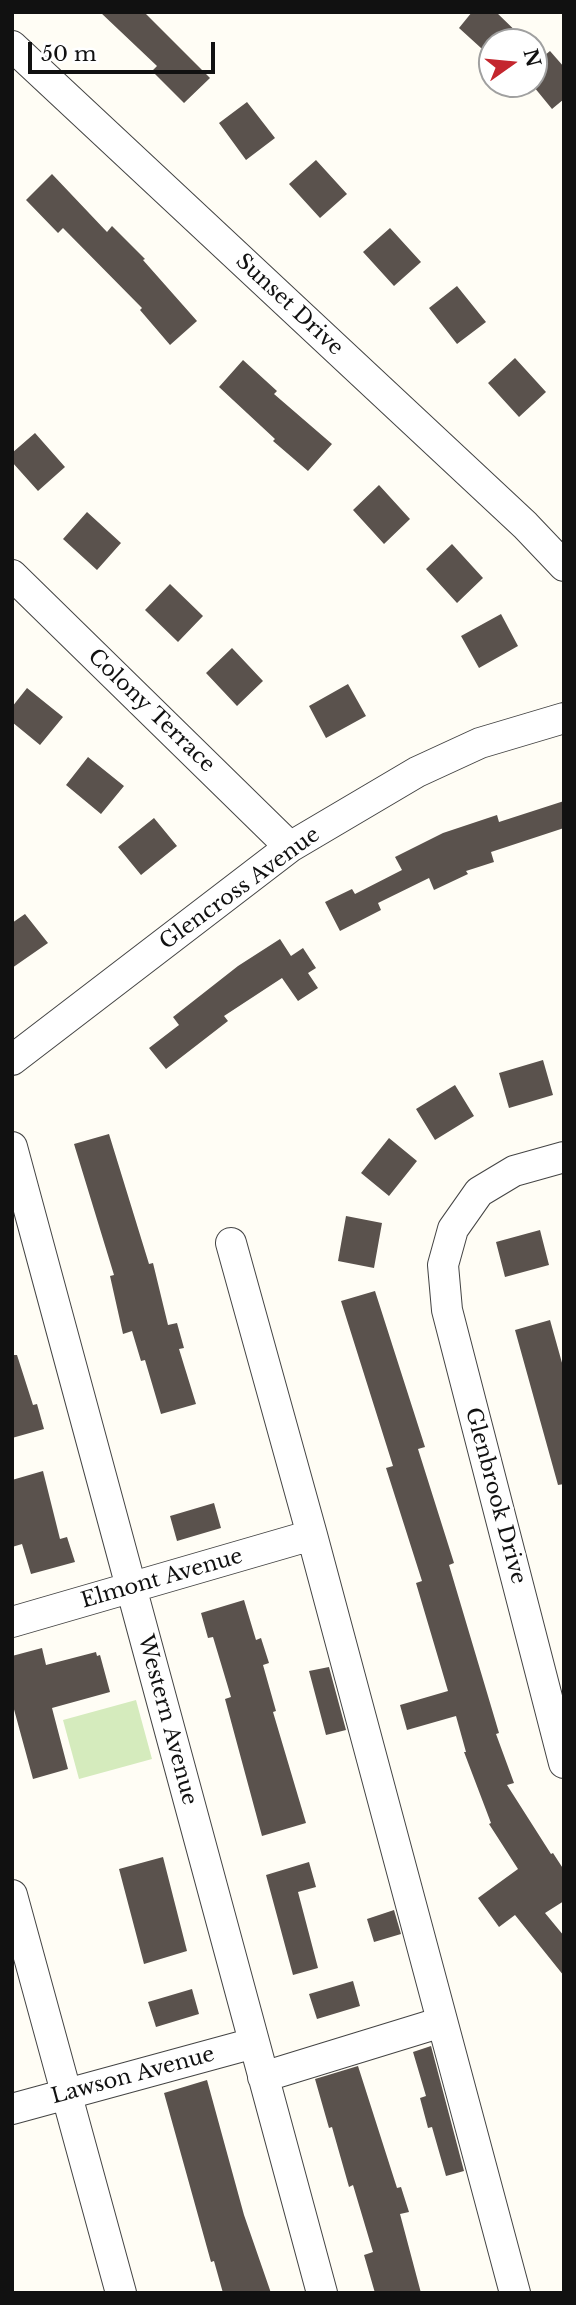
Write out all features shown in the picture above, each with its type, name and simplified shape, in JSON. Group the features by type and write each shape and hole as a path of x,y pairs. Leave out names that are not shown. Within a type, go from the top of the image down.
{"street":[{"name":"Sunset Drive","path":"12,46 525,526 564,566"},
{"name":"Colony Terrace","path":"12,575 290,848"},
{"name":"Glencross Avenue","path":"12,1060 290,848 430,766 480,743 564,718"},
{"name":"Western Avenue","path":"12,1147 322,2293"},
{"name":"Glenbrook Drive","path":"564,1157 514,1171 479,1192 453,1228 443,1265 447,1310 564,1763"},
{"path":"232,1242 514,2293"},
{"name":"Elmont Avenue","path":"12,1622 312,1535"},
{"path":"12,1895 121,2293"},
{"path":"263,2077 442,2022"},
{"name":"Lawson Avenue","path":"12,2109 254,2043"}],"green space":[{"path":"136,1700 152,1759 79,1779 63,1720"}],"building":[{"path":"100,12 144,12 210,78 184,103 152,71 157,66"},
{"path":"472,12 496,12 513,28 478,28 478,45 459,28"},
{"path":"550,51 564,67 564,99 552,109 543,98 548,98"},
{"path":"247,102 275,138 246,160 219,123"},
{"path":"316,160 347,194 320,218 289,184"},
{"path":"52,174 107,232 112,226 145,259 143,260 197,321 170,345 140,310 142,308 63,228 58,233 26,200"},
{"path":"390,228 421,262 394,286 363,252"},
{"path":"457,286 486,322 457,344 429,308"},
{"path":"515,358 546,392 519,417 488,383"},
{"path":"243,360 277,391 274,394 332,444 308,471 273,441 275,439 219,387"},
{"path":"35,433 65,467 38,491 12,462 12,453"},
{"path":"379,485 410,519 384,544 353,510"},
{"path":"87,512 121,543 97,570 63,539"},
{"path":"452,544 483,578 457,603 426,569"},
{"path":"170,584 203,616 178,642 145,610"},
{"path":"501,614 518,646 479,668 461,636"},
{"path":"232,648 263,681 237,706 206,673"},
{"path":"348,684 366,716 326,738 309,706"},
{"path":"27,688 63,717 40,745 12,722 12,707"},
{"path":"88,757 124,786 101,814 66,785"},
{"path":"564,801 564,828 491,852 494,862 466,871 468,874 434,890 429,878 378,903 381,910 340,931 325,902 352,889 355,894 402,870 395,857 443,833 497,815 499,822"},
{"path":"154,818 177,846 141,875 118,847"},
{"path":"25,914 48,943 12,968 12,923"},
{"path":"280,939 291,956 303,948 316,968 308,973 318,988 298,1001 282,978 224,1016 228,1021 166,1069 149,1048 179,1025 173,1017 238,966"},
{"path":"543,1060 553,1095 509,1108 499,1073"},
{"path":"455,1085 474,1116 435,1140 416,1109"},
{"path":"109,1134 149,1264 153,1263 168,1325 177,1323 184,1348 179,1349 196,1404 161,1414 145,1360 141,1361 132,1331 123,1334 110,1276 114,1275 74,1144"},
{"path":"389,1138 417,1161 389,1196 361,1173"},
{"path":"346,1216 382,1223 374,1268 338,1261"},
{"path":"540,1230 549,1265 505,1277 496,1242"},
{"path":"375,1291 425,1447 418,1449 454,1563 449,1565 499,1733 496,1734 514,1783 507,1785 564,1870 564,1901 545,1913 564,1936 564,1976 515,1915 499,1927 478,1898 518,1869 489,1824 491,1823 464,1752 456,1716 407,1730 400,1705 448,1691 416,1583 422,1581 386,1468 393,1466 341,1301"},
{"path":"550,1320 564,1370 564,1484 558,1485 515,1330"},
{"path":"12,1355 17,1355 33,1405 37,1404 44,1429 12,1438"},
{"path":"43,1471 60,1539 67,1537 75,1562 31,1574 22,1544 12,1547 12,1480"},
{"path":"214,1503 221,1528 177,1541 170,1516"},
{"path":"244,1600 256,1640 261,1638 269,1663 263,1665 276,1711 273,1712 306,1823 262,1836 225,1699 231,1697 213,1637 208,1638 201,1613"},
{"path":"42,1648 46,1665 96,1652 97,1656 100,1655 110,1692 52,1708 68,1769 33,1779 12,1702 12,1656"},
{"path":"329,1667 346,1730 326,1735 309,1671"},
{"path":"163,1857 187,1951 144,1964 119,1869"},
{"path":"309,1862 316,1887 298,1892 318,1968 293,1975 266,1875"},
{"path":"394,1910 401,1934 374,1942 367,1919"},
{"path":"353,1981 360,2006 317,2019 309,1994"},
{"path":"192,1989 199,2014 156,2027 148,2002"},
{"path":"431,2046 464,2171 446,2176 432,2127 428,2128 420,2098 426,2096 413,2052"},
{"path":"358,2066 397,2188 401,2187 409,2212 400,2214 421,2293 375,2293 364,2255 373,2252 353,2185 349,2187 315,2079"},
{"path":"207,2080 244,2215 271,2293 223,2293 214,2261 211,2262 164,2093"}]}
